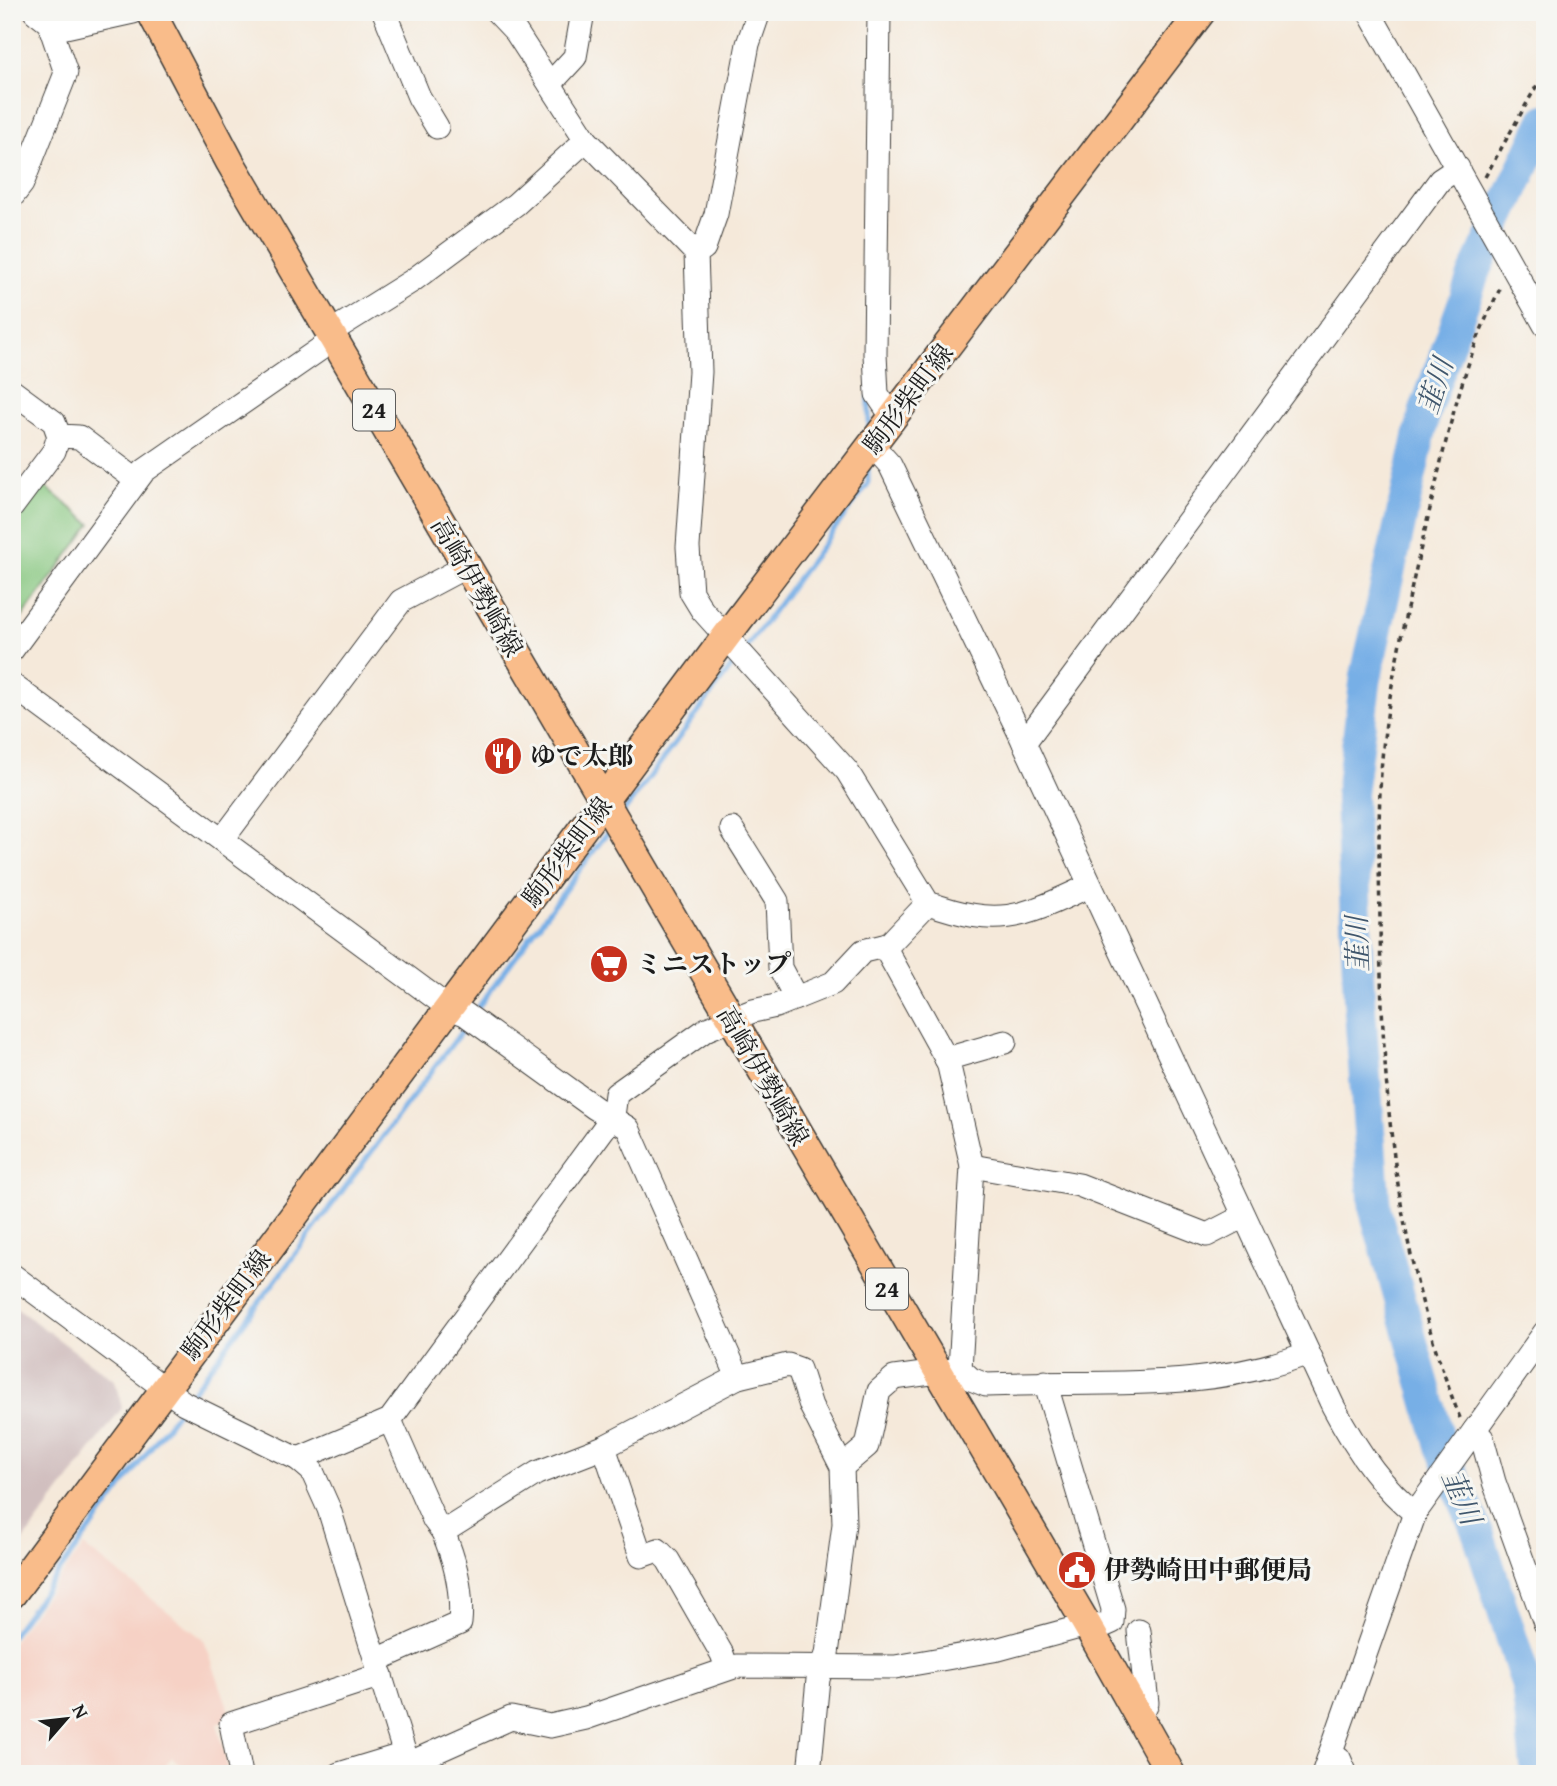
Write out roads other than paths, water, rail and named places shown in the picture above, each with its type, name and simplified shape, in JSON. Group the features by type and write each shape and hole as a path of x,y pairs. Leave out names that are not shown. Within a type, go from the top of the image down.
{"main road":[{"name":"高崎伊勢崎線","path":"151,12 230,162 730,1020 948,1370 1171,1774"},
{"name":"駒形柴町線","path":"12,1594 604,804 727,635 1201,12"}],"street":[{"path":"12,197 22,184 66,73 49,23 35,12"},
{"path":"52,30 133,12"},
{"path":"384,12 419,97 436,127"},
{"path":"497,12 516,32 586,140 696,253 700,372 688,547 691,592 847,771 928,904 983,918 1026,915 1089,886"},
{"path":"550,84 575,57 583,12"},
{"path":"696,253 704,248 716,214 748,44 759,12"},
{"path":"880,12 875,354 877,394 893,418"},
{"path":"1369,12 1545,325"},
{"path":"12,650 136,480 149,468 516,204 586,140"},
{"path":"1024,743 1440,180 1458,167"},
{"path":"12,391 54,422 60,436 54,451 12,507"},
{"path":"60,436 79,437 136,480"},
{"path":"873,446 890,465 1024,743 1308,1353 1357,1447 1404,1504 1415,1513"},
{"path":"222,840 401,601 465,567"},
{"path":"12,685 449,1008 465,1014 594,1108 613,1116 628,1128 738,1377"},
{"path":"733,829 777,901 780,968 796,998"},
{"path":"298,1459 390,1420 613,1116 616,1094 707,1029 833,983 863,951 884,946 928,904"},
{"path":"884,946 946,1059 972,1166 964,1259 948,1370"},
{"path":"946,1059 1005,1042"},
{"path":"972,1166 1079,1185 1207,1235 1244,1216"},
{"path":"12,1275 184,1403 298,1459 312,1471 329,1509 408,1764"},
{"path":"1326,1764 1415,1513 1545,1332"},
{"path":"842,1467 867,1446 880,1391 894,1378 948,1370 986,1385 1192,1379 1242,1372 1308,1353"},
{"path":"443,1532 537,1473 604,1447 738,1377 788,1365 799,1369 811,1406 842,1467 844,1524 827,1654 820,1668 809,1774"},
{"path":"340,1774 408,1764 511,1718 550,1726 586,1718 727,1668 895,1667 1023,1644 1087,1625 1103,1626 1112,1622 1113,1609 1045,1382"},
{"path":"241,1774 231,1724 379,1667 460,1623 462,1605 452,1553 443,1532 434,1520 390,1420"},
{"path":"1470,1437 1482,1438 1494,1482 1545,1623"},
{"path":"604,1447 641,1556 659,1550 668,1560 727,1668"},
{"path":"1139,1631 1147,1703 1140,1718"},
{"path":"1326,1764 1339,1758 1346,1774"}],"waterway":[{"name":"韮川","path":"1537,1774 1527,1686 1479,1536 1441,1446 1375,1210 1359,998 1351,794 1366,676 1425,411 1473,276 1545,120"},
{"path":"869,397 869,429"},
{"path":"746,648 868,484 868,467"},
{"path":"623,813 738,658"},
{"path":"476,1010 610,829"},
{"path":"187,1399 464,1028"},
{"path":"12,1635 181,1407"},
{"path":"1534,1740 1545,1737"}],"place":[{"name":"ゆで太郎","path":"503,756"},
{"name":"ミニストップ","path":"609,964"},
{"name":"伊勢崎田中郵便局","path":"1077,1570"}]}
